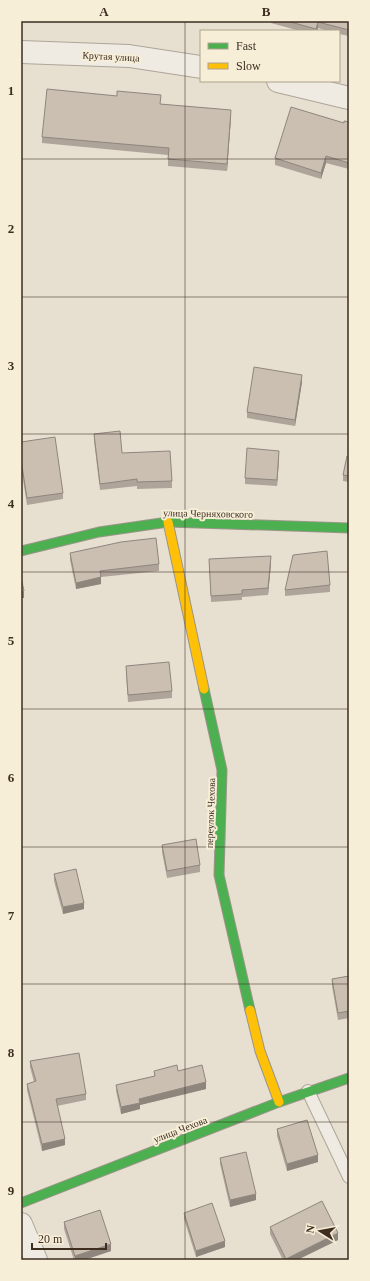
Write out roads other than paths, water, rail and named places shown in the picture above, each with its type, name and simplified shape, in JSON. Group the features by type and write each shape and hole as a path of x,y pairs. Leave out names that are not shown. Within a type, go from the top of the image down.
{"street":[{"name":"Крутая улица","path":"21,52 129,56 200,67"},
{"path":"282,82 349,98"},
{"name":"улица Черняховского","path":"21,551 99,532 168,522 349,528"},
{"name":"переулок Чехова","path":"168,522 222,770 219,874 260,1051 278,1102"},
{"name":"улица Чехова","path":"21,1203 278,1102 349,1078"},
{"path":"21,1224 36,1260"}],"lane":[{"path":"308,1091 349,1177"}]}
